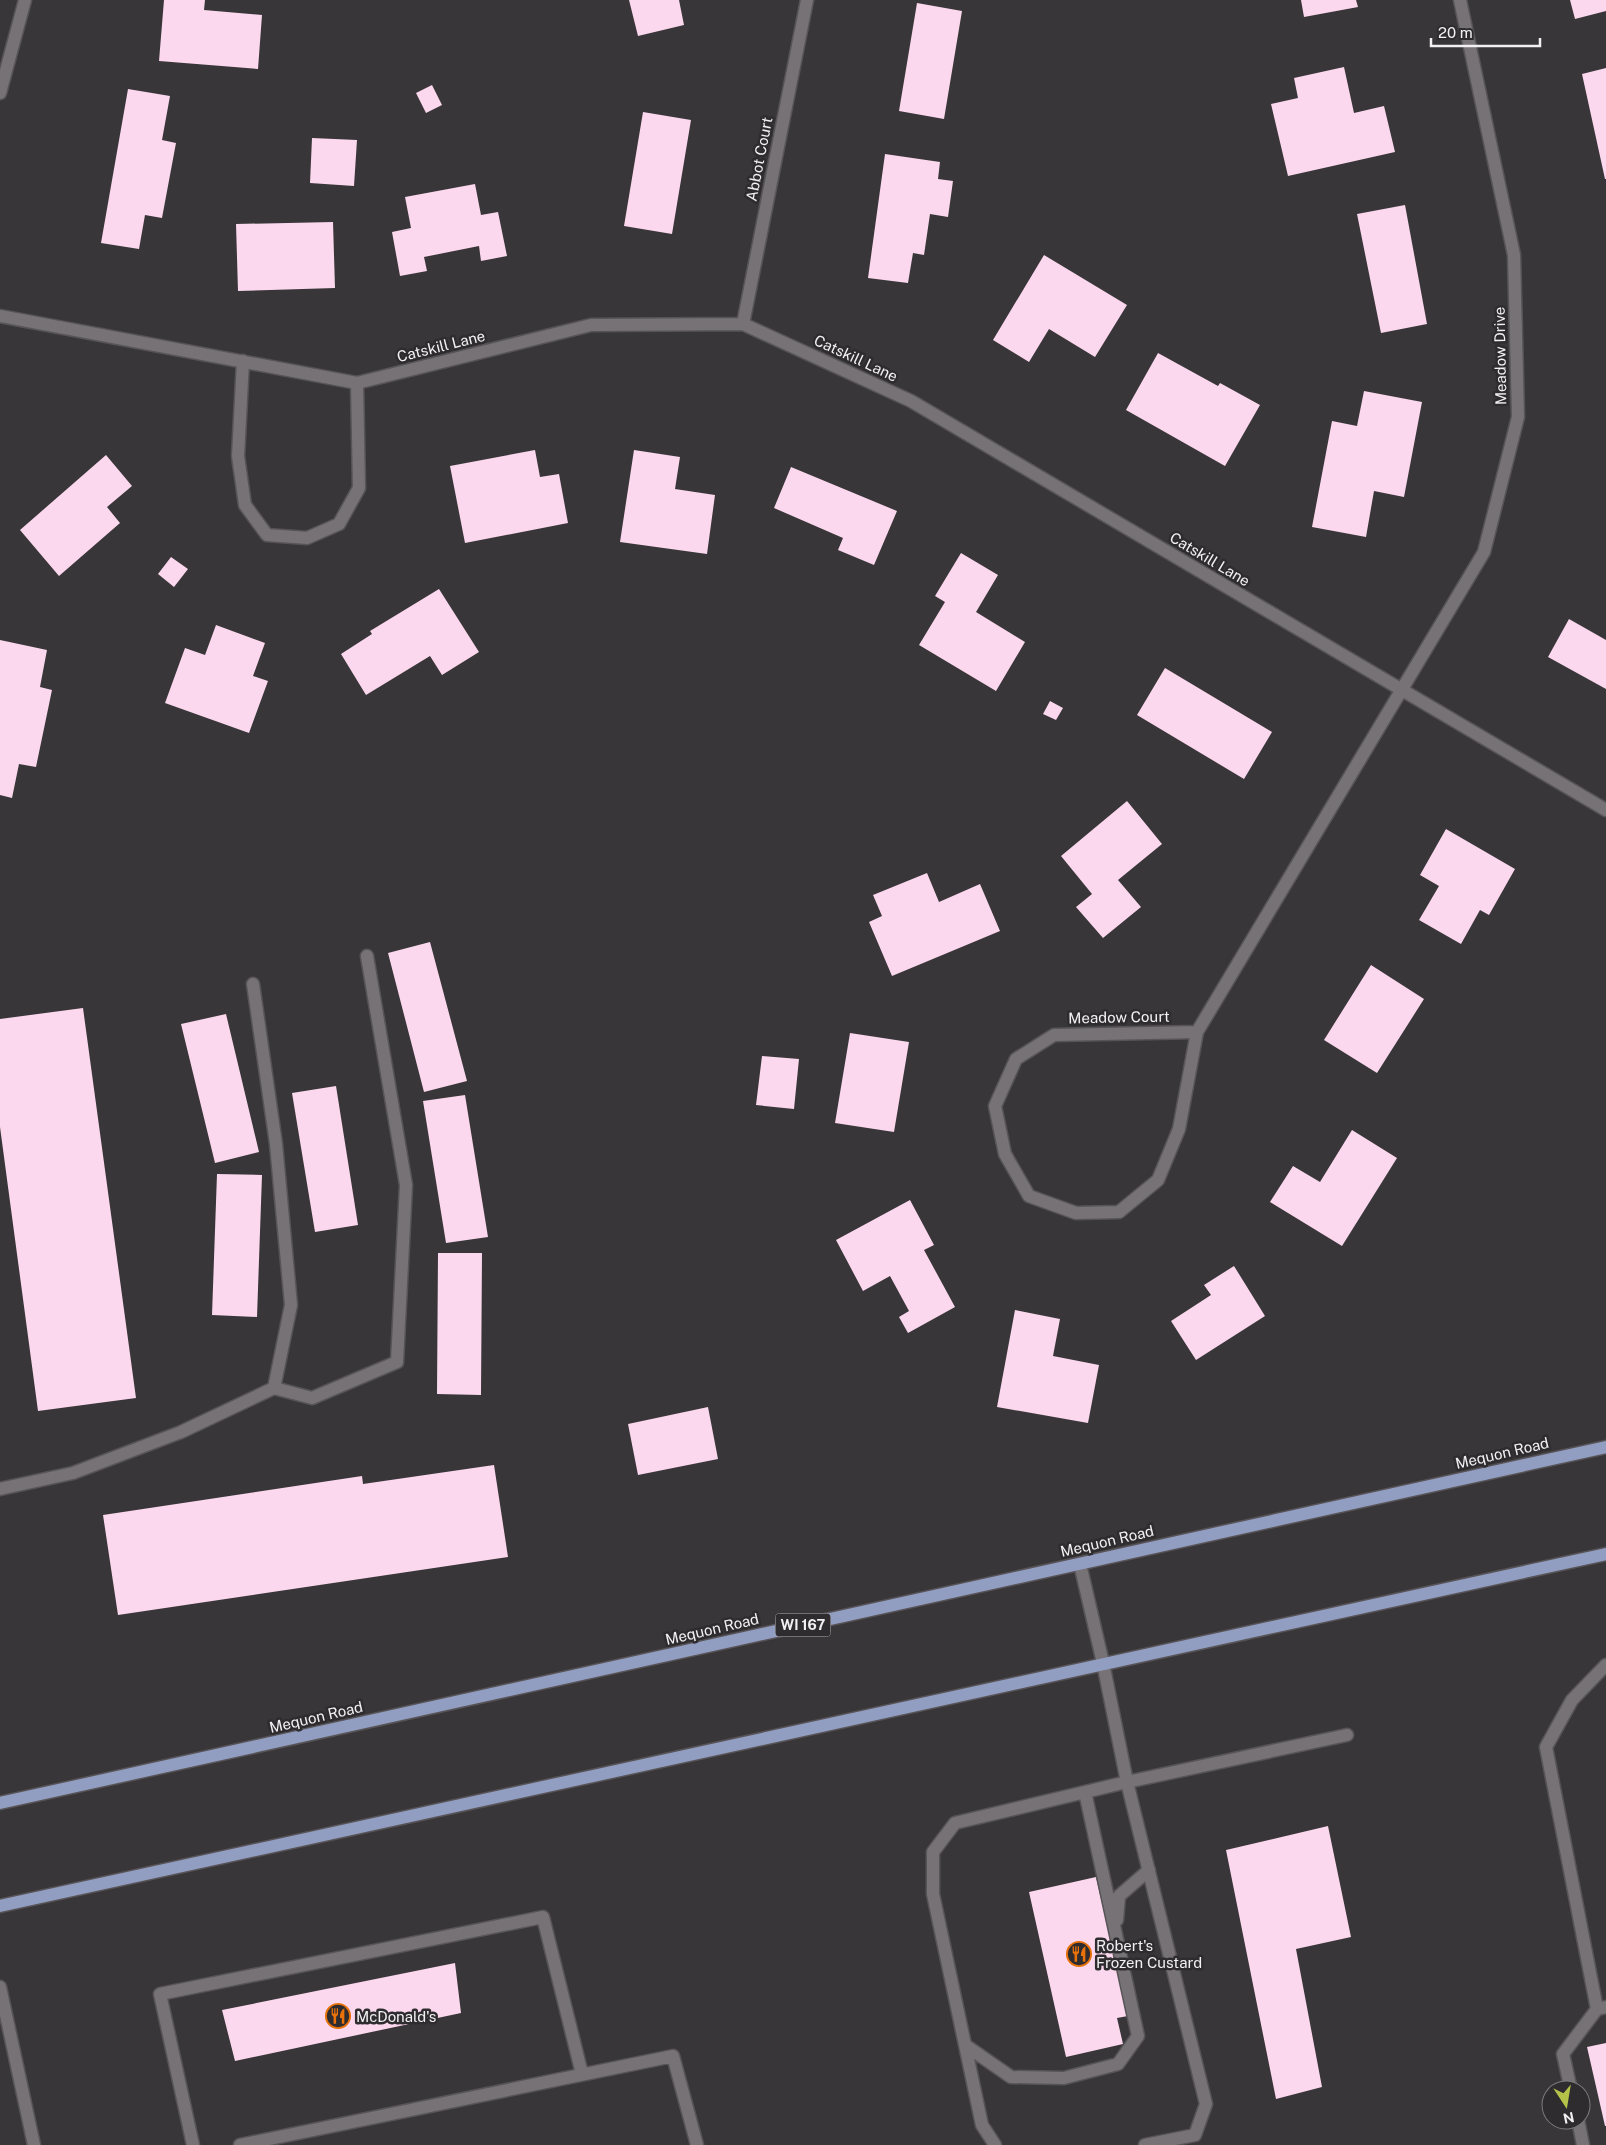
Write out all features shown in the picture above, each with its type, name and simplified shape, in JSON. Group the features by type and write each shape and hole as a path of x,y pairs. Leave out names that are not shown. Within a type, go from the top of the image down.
{"main road":[{"name":"Mequon Road","path":"0,1803 1606,1447"},
{"path":"0,1906 1606,1554"}],"street":[{"path":"0,93 25,0"},
{"name":"Abbot Court","path":"743,324 806,0"},
{"name":"Meadow Drive","path":"1401,689 1484,552 1518,417 1514,255 1460,0"},
{"name":"Catskill Lane","path":"0,316 357,383 591,326 743,324 911,401 1606,810"},
{"path":"243,361 238,456 245,504 267,535 307,538 338,524 359,488 357,383"},
{"name":"Meadow Court","path":"1197,1032 1054,1035 1016,1059 995,1106 1005,1154 1029,1196 1076,1213 1118,1212 1158,1180 1179,1129 1197,1032 1401,689"},
{"path":"0,1489 73,1473 182,1432 274,1388 312,1398 397,1362 406,1184 367,956"},
{"path":"253,984 276,1144 291,1305 274,1388"},
{"path":"1080,1564 1103,1663 1127,1782 1206,2104 1195,2135 1145,2145"},
{"path":"1569,2080 1563,2054 1601,2008 1546,1747 1572,1700 1606,1666"},
{"path":"995,2145 982,2125 933,1894 932,1852 954,1823 1127,1782 1347,1735"},
{"path":"965,2045 1011,2076 1064,2078 1118,2064 1138,2036 1085,1792"},
{"path":"1116,1932 1119,1896 1149,1870"},
{"path":"193,2145 160,1994 543,1917 582,2074"},
{"path":"0,1987 34,2145"},
{"path":"240,2145 673,2056 697,2145"},
{"path":"1580,2130 1583,2145"}],"building":[{"path":"164,0 205,0 204,10 262,15 258,69 159,61"},
{"path":"629,0 679,0 684,25 638,36"},
{"path":"1301,0 1356,0 1358,7 1304,17"},
{"path":"1570,0 1606,0 1606,11 1575,19"},
{"path":"917,3 962,11 944,119 899,111"},
{"path":"1344,67 1354,113 1384,106 1395,152 1288,176 1271,104 1298,98 1294,78"},
{"path":"1606,68 1606,179 1605,179 1582,74"},
{"path":"432,85 442,105 426,113 416,93"},
{"path":"128,89 170,96 162,140 176,143 162,218 145,215 139,249 101,243"},
{"path":"643,112 691,120 672,234 624,226"},
{"path":"312,138 357,140 354,186 310,183"},
{"path":"885,154 940,162 938,179 953,181 948,217 930,214 924,255 913,253 908,283 868,278"},
{"path":"475,184 481,215 498,212 507,256 481,261 479,246 424,257 427,271 400,276 392,232 411,228 405,197"},
{"path":"1405,205 1427,324 1381,333 1357,214"},
{"path":"333,222 335,288 238,291 236,224"},
{"path":"1044,255 1127,305 1095,357 1049,329 1029,362 993,340"},
{"path":"1158,353 1218,386 1220,383 1260,405 1225,466 1126,410"},
{"path":"1364,391 1422,402 1404,497 1374,491 1366,537 1312,527 1332,421 1357,426"},
{"path":"535,450 540,477 559,474 568,523 465,543 450,466"},
{"path":"634,450 680,457 675,489 715,495 707,554 620,542"},
{"path":"106,455 132,486 107,507 120,523 59,576 20,530"},
{"path":"791,467 897,511 874,565 838,550 843,538 774,508"},
{"path":"961,553 998,575 976,612 1025,642 996,691 919,645 945,602 935,596"},
{"path":"171,557 188,569 174,587 158,574"},
{"path":"439,589 479,652 442,675 430,656 366,695 341,654 372,634 370,631"},
{"path":"1569,619 1606,640 1606,689 1548,657"},
{"path":"216,625 265,643 253,676 268,681 249,733 165,703 185,648 205,655"},
{"path":"0,640 47,650 40,687 52,690 36,767 19,764 12,798 0,795"},
{"path":"1165,668 1272,732 1244,779 1137,715"},
{"path":"1050,701 1063,708 1056,720 1043,714"},
{"path":"1127,801 1162,844 1118,880 1141,907 1103,938 1076,907 1092,894 1061,856"},
{"path":"1446,829 1515,869 1489,915 1480,910 1461,944 1419,920 1439,886 1420,875"},
{"path":"927,873 939,902 980,884 1000,931 892,976 869,922 882,916 873,895"},
{"path":"430,942 467,1081 424,1092 388,953"},
{"path":"1371,965 1424,999 1377,1073 1324,1040"},
{"path":"83,1008 136,1398 38,1411 0,1127 0,1019"},
{"path":"226,1014 259,1152 215,1163 181,1024"},
{"path":"850,1033 909,1042 894,1132 835,1123"},
{"path":"762,1056 799,1059 794,1109 756,1105"},
{"path":"336,1086 358,1225 315,1232 292,1093"},
{"path":"465,1095 488,1237 446,1243 423,1101"},
{"path":"1352,1130 1397,1158 1342,1246 1270,1202 1293,1166 1320,1182"},
{"path":"217,1174 262,1175 257,1317 212,1315"},
{"path":"910,1200 934,1245 924,1250 955,1307 908,1333 899,1317 909,1311 890,1276 863,1291 836,1240"},
{"path":"438,1253 482,1253 481,1395 437,1394"},
{"path":"1234,1266 1265,1316 1196,1360 1171,1321 1211,1295 1204,1285"},
{"path":"1015,1310 1060,1319 1053,1356 1099,1365 1088,1423 997,1407"},
{"path":"708,1407 718,1459 638,1475 628,1424"},
{"path":"494,1465 508,1557 118,1615 103,1515 362,1476 363,1484"},
{"path":"1328,1826 1351,1937 1296,1949 1322,2087 1276,2099 1226,1850"},
{"name":"Robert's Frozen Custard","path":"1096,1877 1128,2016 1117,2018 1123,2044 1066,2057 1029,1892"},
{"path":"455,1963 461,2013 235,2061 222,2010"},
{"path":"1606,2043 1606,2126 1605,2126 1587,2047"}],"place":[{"name":"Robert's Frozen Custard","path":"1079,1954"},
{"name":"McDonald's","path":"338,2016"}]}
